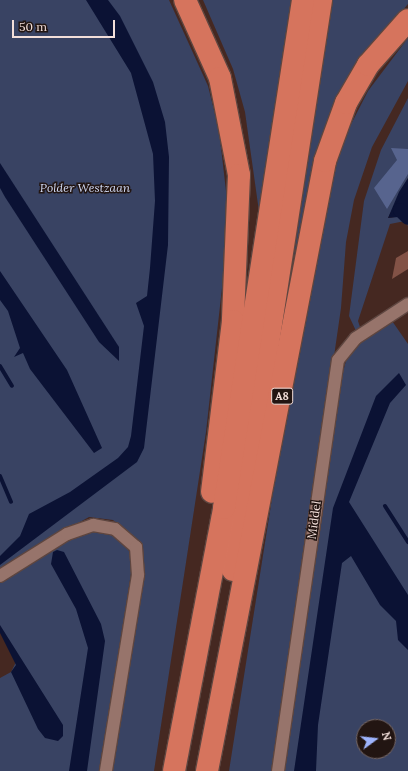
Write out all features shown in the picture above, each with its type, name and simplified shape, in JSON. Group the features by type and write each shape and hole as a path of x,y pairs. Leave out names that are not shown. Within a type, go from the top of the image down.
{"highway":[{"path":"182,723 234,321 240,226 239,175 220,78 185,0"},
{"path":"174,771 225,501 303,0"},
{"name":"A8","path":"204,771 320,0"},
{"name":"A8","path":"207,771 325,161 346,103 368,65 408,20"}],"street":[{"name":"Middel","path":"278,771 338,360 356,338 408,304"},
{"path":"0,576 67,534 94,524 115,529 136,547 138,575 106,771"}],"green space":[{"name":"Polder Westzaan","path":"0,0 169,0 208,86 219,130 226,191 226,252 206,432 154,771 112,771 144,573 141,544 113,520 89,517 46,541 87,528 110,531 127,547 133,560 101,771 0,771 0,678 11,672 16,662 0,628"},
{"path":"203,0 294,0 262,233 245,112 233,69"},
{"path":"331,0 408,0 408,4 369,50 315,168 293,261"},
{"path":"408,38 408,81 372,147 354,200 346,242 341,308 274,771 229,771 288,397 326,195 345,136 368,91"},
{"path":"408,98 408,178 388,218 408,215 408,226 405,221 390,224 358,321 361,330 357,333 349,316 364,201 381,150"},
{"path":"390,318 408,344 408,771 282,771 338,389 346,361 356,344"}],"shaded area":[{"path":"86,0 108,0 120,16 153,82 165,122 169,157 168,245 144,448 137,462 0,565 0,556 20,536 29,514 70,492 118,458 128,447 131,436 144,326 136,303 147,296 150,268 155,201 153,154 131,73"},
{"path":"391,148 408,149 408,174 387,209 374,188 397,160"},
{"path":"0,163 119,347 119,361 99,342 5,197 0,188"},
{"path":"408,178 408,216 388,218 399,192"},
{"path":"0,271 67,370 102,448 94,453 30,369 23,353 14,357 20,348 8,311 0,300"},
{"path":"399,373 406,385 390,403 349,502 408,595 408,650 398,640 396,621 380,605 351,556 342,563 318,725 316,771 294,771 333,508 376,396"},
{"path":"57,550 64,552 101,624 105,641 87,771 69,771 88,648 76,609 51,564 53,552"},
{"path":"0,625 63,725 63,736 58,741 45,738 38,729 11,672 16,665 0,633"}],"building":[{"path":"408,251 408,269 392,279 396,258"}],"waterway":[{"path":"408,200 400,210 408,218"},
{"path":"0,366 12,386"},
{"path":"0,476 11,502"},
{"path":"385,506 408,542"}]}
